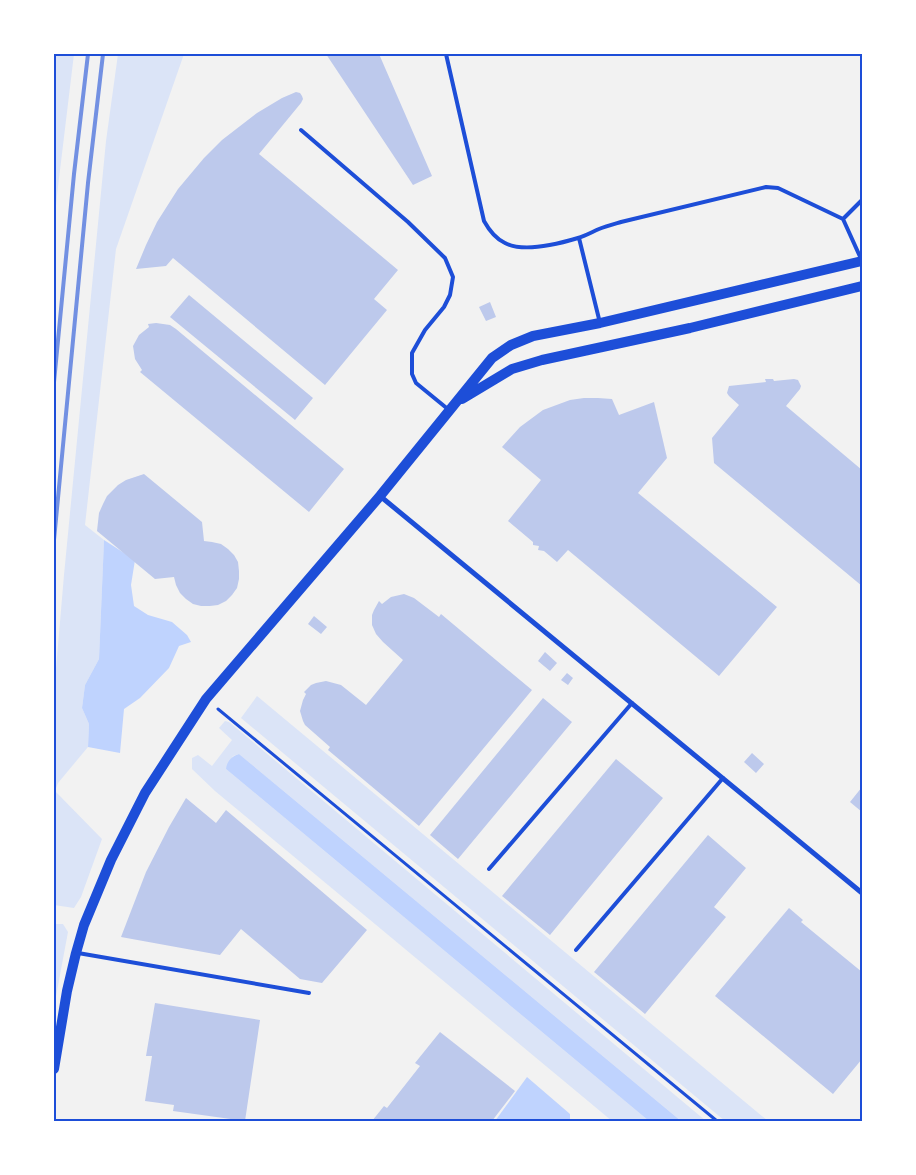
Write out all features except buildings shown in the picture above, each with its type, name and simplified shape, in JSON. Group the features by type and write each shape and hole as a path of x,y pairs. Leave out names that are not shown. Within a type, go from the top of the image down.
{"main road":[{"path":"54,1069 67,991 84,925 111,860 145,793 206,698 380,496 492,358 511,345 533,336 600,323 862,262"},
{"path":"452,406 512,369 542,360 690,328 862,286"}],"street":[{"path":"380,496 862,893"}],"lane":[{"path":"446,54 484,221 493,234 503,242 519,248 579,238 621,222 766,187 778,188 843,219 862,262"},
{"path":"301,130 408,222 445,258 453,276 450,295 444,307 425,330 412,352 412,374 416,383 452,406"},
{"path":"843,219 862,200"},
{"path":"579,238 600,323"},
{"path":"489,870 632,702"},
{"path":"576,950 723,778"},
{"path":"76,953 309,993"}],"path":[{"path":"206,698 716,1121"}],"shaded area":[{"path":"54,54 74,54 54,227"},
{"path":"118,54 184,54 116,249 85,525 104,540 99,659 85,685 82,708 89,724 88,747 58,783 55,791 102,839 81,897 74,908 54,905 54,692 106,141"},
{"path":"257,696 768,1121 725,1121 241,718"},
{"path":"225,721 229,722 706,1121 681,1121 239,754 233,756 226,769 649,1121 612,1121 215,791 192,769 192,758 198,755 212,766 232,740 219,728"},
{"path":"54,924 63,924 68,932 54,1007"}],"water":[{"path":"104,540 135,560 131,585 134,606 148,615 172,622 187,635 191,642 179,646 169,668 140,698 124,709 120,753 88,747 89,724 82,708 85,685 99,659"},
{"path":"239,754 681,1121 649,1121 226,769 230,759"},
{"path":"527,1077 570,1114 570,1121 495,1121"}],"railway":[{"path":"54,382 74,174 88,54"},
{"path":"54,540 88,183 103,54"}]}
